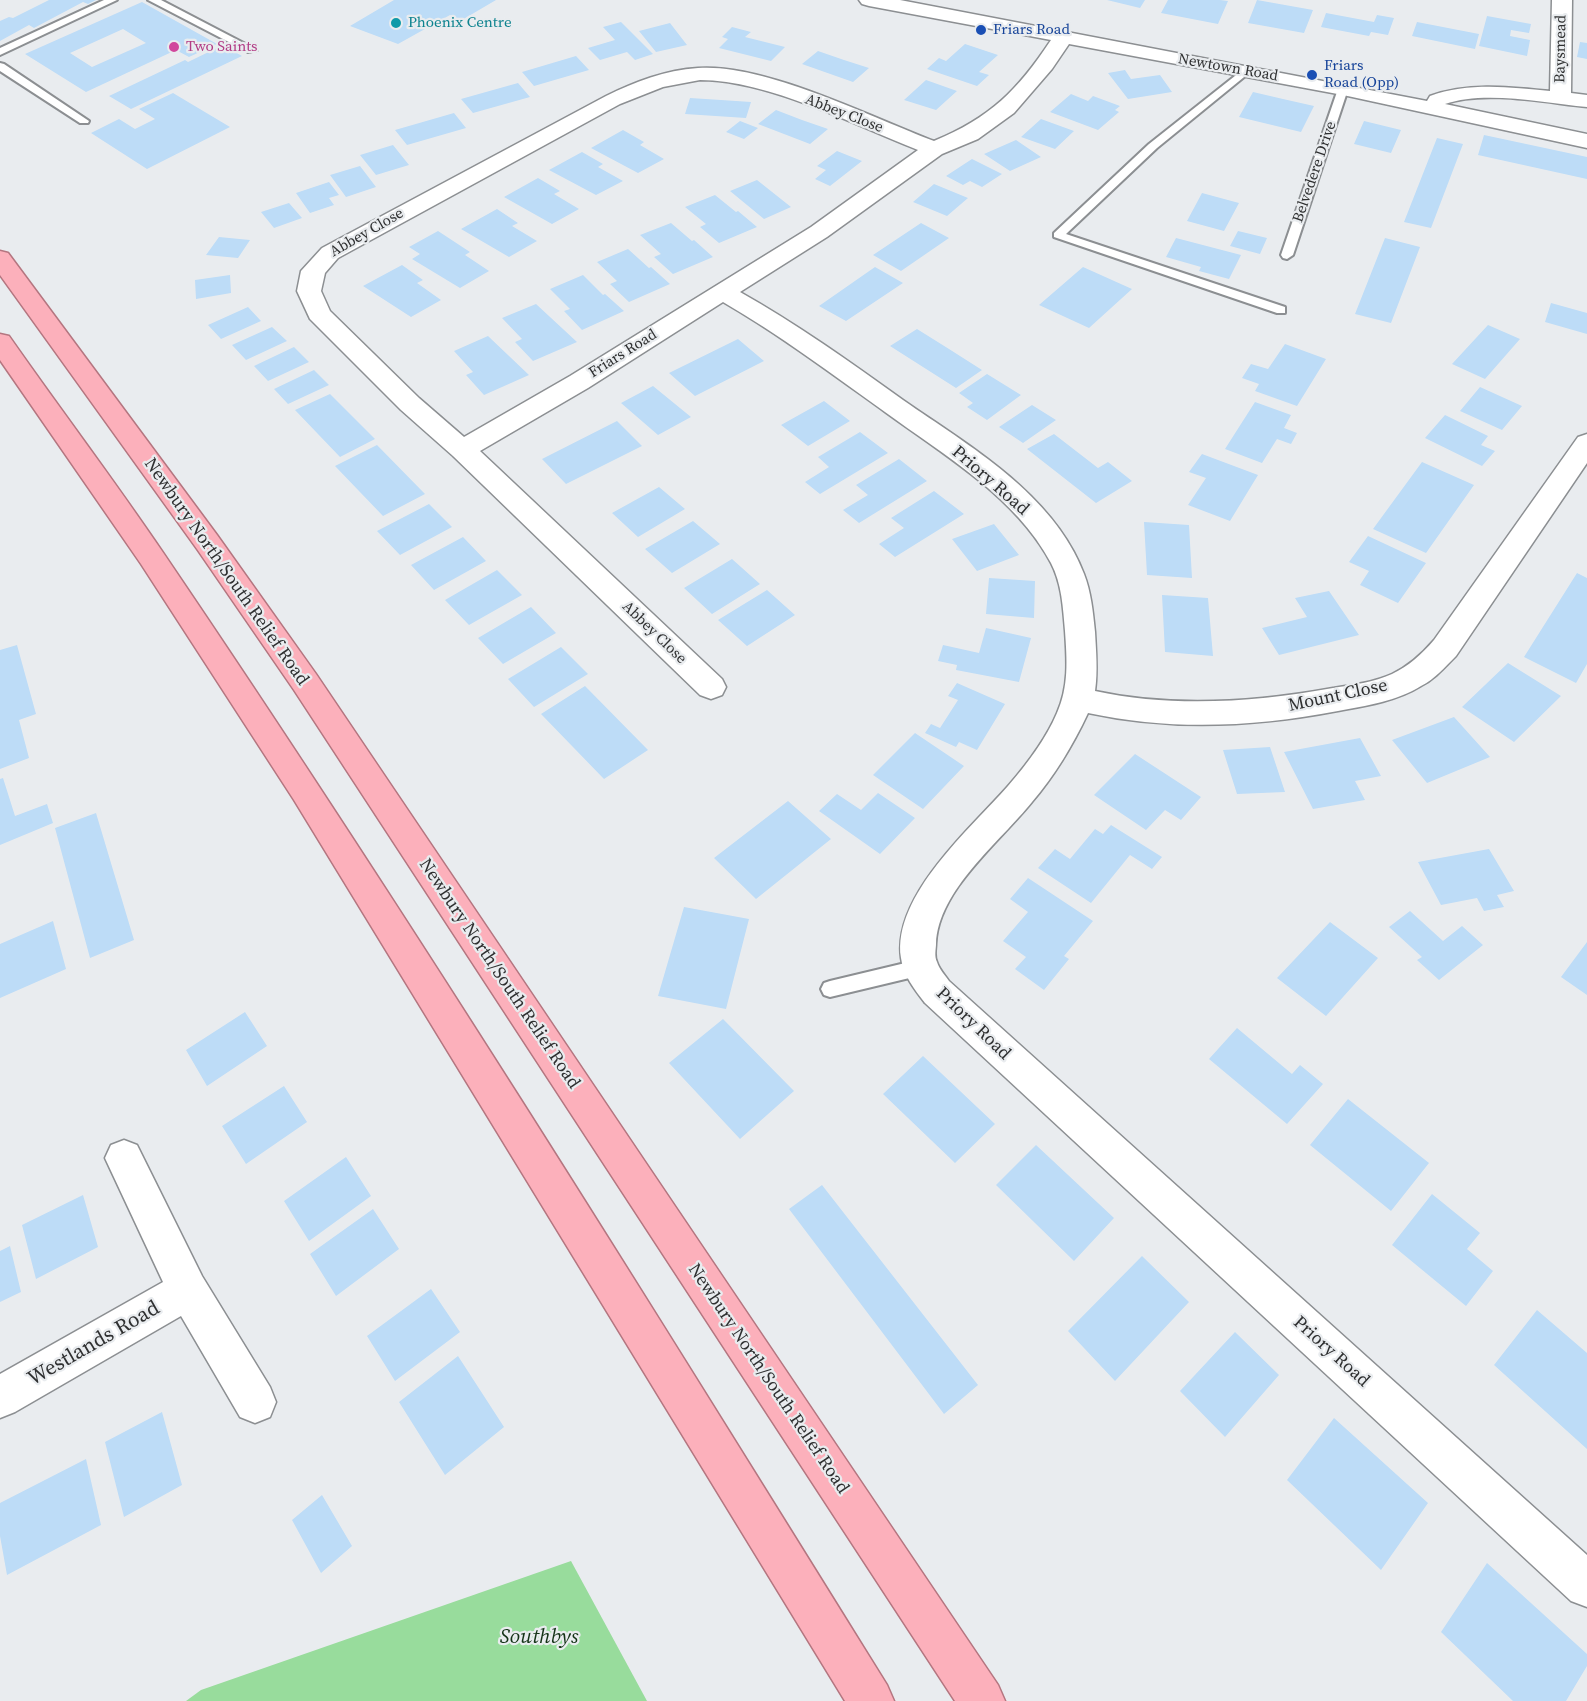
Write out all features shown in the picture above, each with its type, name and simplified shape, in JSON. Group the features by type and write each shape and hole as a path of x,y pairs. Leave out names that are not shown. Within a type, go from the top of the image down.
{"highway":[{"name":"Newbury North/South Relief Road","path":"0,258 207,542 305,682 982,1701"},
{"path":"0,342 151,557 305,791 676,1383 871,1701"}],"street":[{"name":"Newtown Road","path":"869,0 1343,89 1587,141"},
{"name":"Baysmead","path":"1560,99 1562,0"},
{"name":"Friars Road","path":"462,450 571,387 819,232 934,149 970,134 1007,109 1045,65 1063,38"},
{"name":"Abbey Close","path":"711,687 462,450 410,404 319,314 312,303 310,280 313,271 330,253 613,100 653,83 686,76 718,74 747,79 833,109 934,149"},
{"path":"1427,106 1442,97 1457,93 1587,101"},
{"name":"Priory Road","path":"723,292 784,327 987,474 1032,517 1067,565 1078,610 1082,675 1078,699 1048,756 930,901 922,920 918,939 918,957 937,992 1587,1585"},
{"name":"Mount Close","path":"1078,699 1130,710 1178,713 1266,710 1322,703 1376,692 1410,678 1430,665 1445,648 1587,443"},
{"path":"124,1158 188,1290 255,1402"},
{"name":"Westlands Road","path":"0,1397 188,1290"}],"lane":[{"path":"0,52 112,0"},
{"path":"153,0 252,50"},
{"path":"0,66 84,120"},
{"path":"1245,71 1153,146 1058,236 1281,310"},
{"name":"Belvedere Drive","path":"1287,255 1343,89"},
{"path":"830,989 922,967"}],"green space":[{"name":"Southbys","path":"571,1561 647,1701 186,1701 201,1690"}],"building":[{"path":"49,0 96,0 88,4 83,2 34,28 29,25 0,41 0,21 9,17 13,18"},
{"name":"Phoenix Centre","path":"394,0 496,0 462,20 450,15 398,44 350,26"},
{"path":"1107,0 1145,0 1140,8"},
{"path":"1168,0 1228,1 1218,24 1161,13"},
{"path":"1257,0 1313,10 1304,33 1248,23"},
{"name":"Two Saints","path":"142,2 217,44 189,57 176,50 86,92 25,54","holes":["123,29 146,43 92,67 70,53"]},
{"path":"1326,13 1374,22 1377,15 1394,18 1388,35 1371,32 1369,36 1321,27"},
{"path":"1487,16 1531,24 1529,33 1511,30 1510,36 1530,40 1527,56 1479,46"},
{"path":"621,22 653,54 635,60 627,52 600,60 588,48 615,40 603,27"},
{"path":"1417,22 1479,34 1475,49 1412,36"},
{"path":"670,23 687,45 656,52 639,31"},
{"path":"732,27 751,32 745,37 785,47 771,61 719,48 728,39 722,37"},
{"path":"1580,42 1587,43 1587,59 1577,57"},
{"path":"965,44 998,55 979,72 989,75 977,86 927,69 939,58 946,61"},
{"path":"223,45 242,56 131,109 109,96 185,60 188,62"},
{"path":"818,51 869,68 853,82 802,64"},
{"path":"576,56 589,70 534,86 522,72"},
{"path":"1125,70 1131,79 1160,75 1172,92 1128,99 1108,73"},
{"path":"926,80 957,91 936,110 904,100"},
{"path":"518,83 530,97 473,113 461,99"},
{"path":"1253,92 1314,106 1301,132 1239,117"},
{"path":"173,93 230,127 147,169 91,133 119,119 135,129 155,119 139,109"},
{"path":"1071,94 1088,101 1093,96 1120,106 1115,110 1119,112 1098,130 1050,112"},
{"path":"690,98 751,102 746,118 685,114"},
{"path":"776,110 828,129 810,144 758,124"},
{"path":"454,113 466,128 407,145 395,130"},
{"path":"1041,119 1074,131 1055,149 1021,137"},
{"path":"740,121 758,128 744,139 726,132"},
{"path":"1364,121 1401,130 1391,153 1354,144"},
{"path":"623,130 644,142 640,145 664,159 638,173 591,148"},
{"path":"1484,135 1587,157 1587,179 1478,155"},
{"path":"1437,138 1463,144 1431,228 1404,222"},
{"path":"1016,140 1041,157 1010,171 984,154"},
{"path":"393,145 409,165 376,175 360,155"},
{"path":"837,151 862,161 830,186 815,179 826,170 817,166"},
{"path":"582,152 603,164 598,167 623,181 596,195 549,170"},
{"path":"972,159 1002,174 982,187 970,181 963,185 946,176"},
{"path":"360,166 376,187 346,197 330,175"},
{"path":"538,178 560,191 554,194 579,209 552,224 504,197"},
{"path":"757,180 791,207 764,219 730,191"},
{"path":"329,182 339,195 329,198 334,205 310,213 296,193"},
{"path":"934,184 968,198 947,216 913,202"},
{"path":"1202,193 1239,203 1224,231 1187,221"},
{"path":"715,195 757,227 719,243 700,227 706,224 685,207"},
{"path":"289,203 302,218 274,228 261,212"},
{"path":"497,209 518,223 512,226 537,241 509,257 461,229"},
{"path":"671,223 713,257 673,274 654,257 661,254 640,235"},
{"path":"921,223 949,238 901,271 873,255"},
{"path":"438,231 470,252 465,255 489,271 460,288 412,259 420,254 409,247"},
{"path":"1238,231 1267,238 1260,254 1230,246"},
{"path":"219,237 250,240 238,258 206,255"},
{"path":"1176,238 1241,255 1229,279 1199,271 1201,267 1166,257"},
{"path":"1385,238 1420,247 1391,323 1355,314"},
{"path":"628,249 670,284 629,302 610,284 617,281 597,262"},
{"path":"402,265 423,280 417,283 441,300 411,317 363,286"},
{"path":"875,267 903,283 846,321 819,306"},
{"path":"1083,267 1132,289 1089,328 1039,305"},
{"path":"230,275 231,293 196,299 195,280"},
{"path":"583,275 603,295 605,294 624,311 582,330 564,311 570,309 550,289"},
{"path":"1551,303 1587,313 1587,334 1545,322"},
{"path":"536,304 577,342 533,361 515,342 522,339 502,318"},
{"path":"248,307 261,321 221,339 208,325"},
{"path":"1488,325 1520,339 1485,379 1452,364"},
{"path":"272,327 287,341 246,360 232,345"},
{"path":"917,329 982,370 956,388 890,346"},
{"path":"488,336 529,375 484,395 466,375 473,372 454,351"},
{"path":"738,339 764,361 695,396 669,373"},
{"path":"1285,344 1326,359 1297,406 1255,391 1259,384 1242,378 1251,364 1268,369"},
{"path":"294,347 309,362 268,381 254,366"},
{"path":"314,370 329,385 288,404 274,389"},
{"path":"987,374 1021,395 987,420 967,407 973,403 959,393"},
{"path":"653,386 691,417 658,435 621,403"},
{"path":"1480,387 1522,406 1502,430 1460,411"},
{"path":"330,394 375,439 340,457 295,410"},
{"path":"824,401 850,421 808,446 781,425"},
{"path":"1255,402 1291,415 1284,428 1297,433 1291,444 1277,439 1262,463 1225,449"},
{"path":"1032,405 1056,420 1023,443 999,427"},
{"path":"1445,415 1488,436 1481,445 1495,451 1482,466 1425,438"},
{"path":"617,421 642,446 566,484 542,459"},
{"path":"860,432 888,453 820,494 805,482 829,467 818,457"},
{"path":"1054,434 1098,468 1108,462 1132,481 1096,503 1027,449"},
{"path":"377,445 425,494 383,516 335,466"},
{"path":"1202,454 1258,475 1230,521 1188,505 1206,478 1189,472"},
{"path":"899,459 927,481 859,523 843,510 868,495 856,485"},
{"path":"1422,462 1474,485 1426,553 1373,529"},
{"path":"659,487 685,509 638,537 612,513"},
{"path":"934,491 964,514 895,557 879,544 904,528 891,518"},
{"path":"429,504 452,527 400,555 377,531"},
{"path":"693,521 720,544 672,573 645,549"},
{"path":"1144,522 1189,525 1192,578 1147,575"},
{"path":"994,524 1019,555 977,571 952,539"},
{"path":"1368,536 1426,563 1398,603 1360,585 1369,571 1349,562"},
{"path":"463,537 486,561 434,590 411,565"},
{"path":"732,559 760,584 712,614 684,588"},
{"path":"497,570 522,595 469,625 445,600"},
{"path":"1577,573 1587,578 1587,664 1576,683 1524,657"},
{"path":"989,578 1035,581 1034,618 986,614"},
{"path":"767,590 795,615 747,646 718,620"},
{"path":"1329,591 1359,635 1279,655 1262,628 1307,617 1295,598"},
{"path":"1162,595 1208,598 1213,656 1165,652"},
{"path":"531,607 556,633 503,664 478,638"},
{"path":"986,628 1031,638 1019,682 956,670 957,665 938,661 943,645 979,653"},
{"path":"17,645 36,714 19,720 29,758 0,769 0,650"},
{"path":"561,647 588,674 534,707 508,679"},
{"path":"1508,663 1561,696 1514,742 1462,707"},
{"path":"957,683 1005,704 977,750 959,742 956,747 925,733 931,724 940,728 958,700 948,696"},
{"path":"585,686 648,750 604,779 541,714"},
{"path":"1454,717 1490,757 1427,783 1392,740"},
{"path":"915,733 964,766 923,809 873,775"},
{"path":"1360,738 1381,776 1355,781 1365,800 1313,809 1284,752"},
{"path":"1270,747 1285,792 1237,794 1223,750"},
{"path":"1135,754 1201,797 1181,820 1165,810 1146,830 1094,795"},
{"path":"3,778 15,816 47,804 53,823 0,845 0,779"},
{"path":"878,793 915,818 880,854 819,811 837,794 861,810"},
{"path":"788,801 831,839 756,899 714,858"},
{"path":"96,813 134,940 90,958 55,828"},
{"path":"1111,825 1162,857 1152,869 1130,855 1091,903 1038,868 1055,849 1070,859 1095,829 1103,834"},
{"path":"1489,849 1514,891 1497,895 1504,907 1484,911 1477,898 1441,905 1418,862"},
{"path":"1028,878 1093,921 1064,956 1069,959 1044,990 1015,969 1026,957 1003,941 1028,912 1010,899"},
{"path":"684,907 749,919 726,1009 658,996"},
{"path":"1410,911 1443,941 1462,926 1483,945 1439,980 1417,960 1422,957 1389,927"},
{"path":"53,921 66,969 0,998 0,944"},
{"path":"1330,922 1378,958 1326,1016 1277,978"},
{"path":"1587,942 1587,995 1561,977"},
{"path":"245,1012 267,1046 207,1086 186,1050"},
{"path":"723,1019 794,1091 740,1139 669,1063"},
{"path":"1237,1028 1292,1074 1300,1065 1323,1084 1287,1124 1209,1059"},
{"path":"923,1056 995,1124 955,1163 883,1094"},
{"path":"284,1086 307,1122 246,1164 222,1126"},
{"path":"1348,1099 1429,1163 1391,1211 1310,1145"},
{"path":"1036,1145 1114,1218 1074,1261 996,1185"},
{"path":"346,1157 371,1196 309,1241 284,1201"},
{"path":"822,1185 978,1385 944,1414 789,1209"},
{"path":"1432,1194 1480,1233 1467,1249 1493,1271 1466,1306 1392,1245"},
{"path":"83,1195 98,1247 36,1279 22,1225"},
{"path":"373,1209 399,1249 336,1296 310,1254"},
{"path":"10,1246 21,1292 0,1302 0,1251"},
{"path":"1142,1256 1189,1302 1115,1381 1068,1331"},
{"path":"431,1289 460,1332 395,1381 367,1336"},
{"path":"1537,1310 1587,1353 1587,1449 1494,1365"},
{"path":"1235,1332 1279,1375 1225,1437 1180,1391"},
{"path":"458,1356 504,1427 445,1475 399,1402"},
{"path":"162,1412 182,1485 124,1517 105,1442"},
{"path":"1334,1418 1428,1503 1381,1570 1287,1480"},
{"path":"86,1459 101,1525 7,1575 0,1536 0,1503"},
{"path":"322,1495 352,1546 321,1573 292,1520"},
{"path":"1487,1563 1587,1654 1587,1666 1566,1701 1513,1701 1441,1632"}],"place":[{"name":"Phoenix Centre","path":"396,23"},
{"name":"Friars Road","path":"981,30"},
{"name":"Two Saints","path":"174,47"},
{"name":"Friars Road (Opp)","path":"1312,75"}]}
